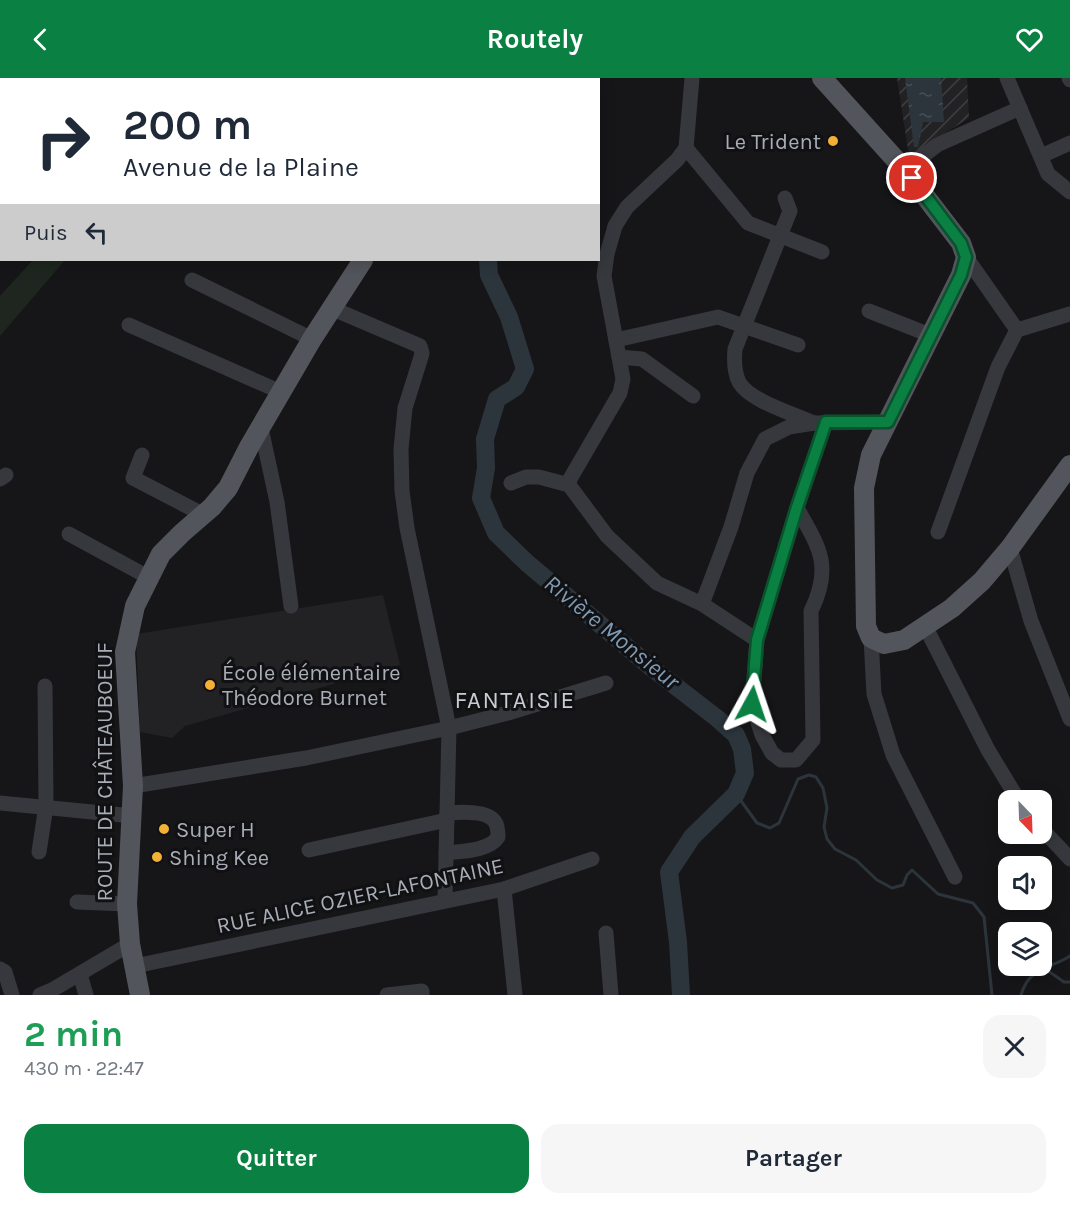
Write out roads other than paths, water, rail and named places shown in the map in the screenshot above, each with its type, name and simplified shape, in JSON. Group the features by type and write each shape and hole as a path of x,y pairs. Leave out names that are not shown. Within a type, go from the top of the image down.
{"main road":[{"path":"822,78 905,170 961,243 966,257 961,275 872,455 864,488 866,626 871,638 884,644 904,640 952,608 982,581 1010,548 1070,465"},
{"name":"ROUTE DE CHÂTEAUBOEUF","path":"140,995 130,944 127,904 133,786 124,652 135,606 161,554 204,515 228,488 280,392 362,261"}],"street":[{"path":"568,485 621,393 623,379 620,357 604,276 613,232 627,207 677,160 686,148 692,78"},
{"path":"1007,78 1048,174 1070,192"},
{"path":"905,170 937,145 1020,108"},
{"path":"1041,156 1070,143"},
{"path":"686,148 748,223 822,252"},
{"path":"785,198 790,211 735,349 734,365 738,382 747,393 820,422"},
{"path":"966,257 1017,330"},
{"path":"192,280 312,339"},
{"path":"331,308 420,346 422,349 405,408 401,449 402,491 407,528 449,728 445,900"},
{"path":"869,311 930,335"},
{"path":"938,532 998,367 1017,330 1070,314"},
{"path":"616,340 718,317 798,345"},
{"path":"129,325 280,392"},
{"path":"620,357 642,359 693,396"},
{"path":"797,507 819,548 822,561 820,594 811,611 813,740 796,760 782,760 772,753 762,735 752,704 757,640 820,422"},
{"path":"702,604 731,527 747,473 765,439 789,427 820,422 888,422"},
{"path":"261,428 277,502 291,606"},
{"path":"142,455 133,478 204,515"},
{"path":"512,483 526,477 539,477 568,485 607,536 657,583 702,604 757,640"},
{"path":"69,534 148,577"},
{"path":"1010,548 1031,621 1070,719"},
{"path":"926,626 988,750 1012,790"},
{"path":"871,638 874,694 893,755 956,877"},
{"path":"133,786 306,758 449,728 508,713 606,683"},
{"path":"39,852 46,806 45,686"},
{"path":"0,803 133,816"},
{"path":"309,850 447,816 473,812 495,820 498,837 495,841 476,849 446,853"},
{"path":"1052,840 1070,859"},
{"name":"RUE ALICE OZIER-LAFONTAINE","path":"135,966 504,889 592,859"},
{"path":"504,889 515,995"},
{"path":"77,902 127,904"},
{"path":"606,933 611,995"},
{"path":"40,995 130,944"},
{"path":"0,969 5,972 12,995"},
{"path":"80,974 86,995"},
{"path":"387,995 422,991 422,995"}],"water":[{"path":"905,78 941,78 944,122 923,122 918,147 914,147"}],"waterway":[{"name":"Rivière Monsieur","path":"488,261 489,275 509,317 525,369 516,387 497,399 485,439 486,468 481,498 496,533 527,563 652,668 718,719 736,735 742,749 745,773 736,794 692,837 669,872 678,942 681,995"},
{"path":"736,794 757,823 770,828 779,823 798,779 809,775 816,777 823,788 827,808 824,827 827,839 835,849 856,860 877,880 892,888 903,885 912,870 938,894 973,903 984,917 992,995"},
{"path":"1021,995 1029,979 1035,974 1070,956"},
{"path":"1052,974 1064,982 1070,982"}],"place":[{"name":"Le Trident","path":"833,141"},
{"name":"École élémentaire Théodore Burnet","path":"210,685"},
{"name":"Super H","path":"164,829"},
{"name":"Shing Kee","path":"157,857"}],"district":[{"name":"FANTAISIE","path":"515,700"}]}
